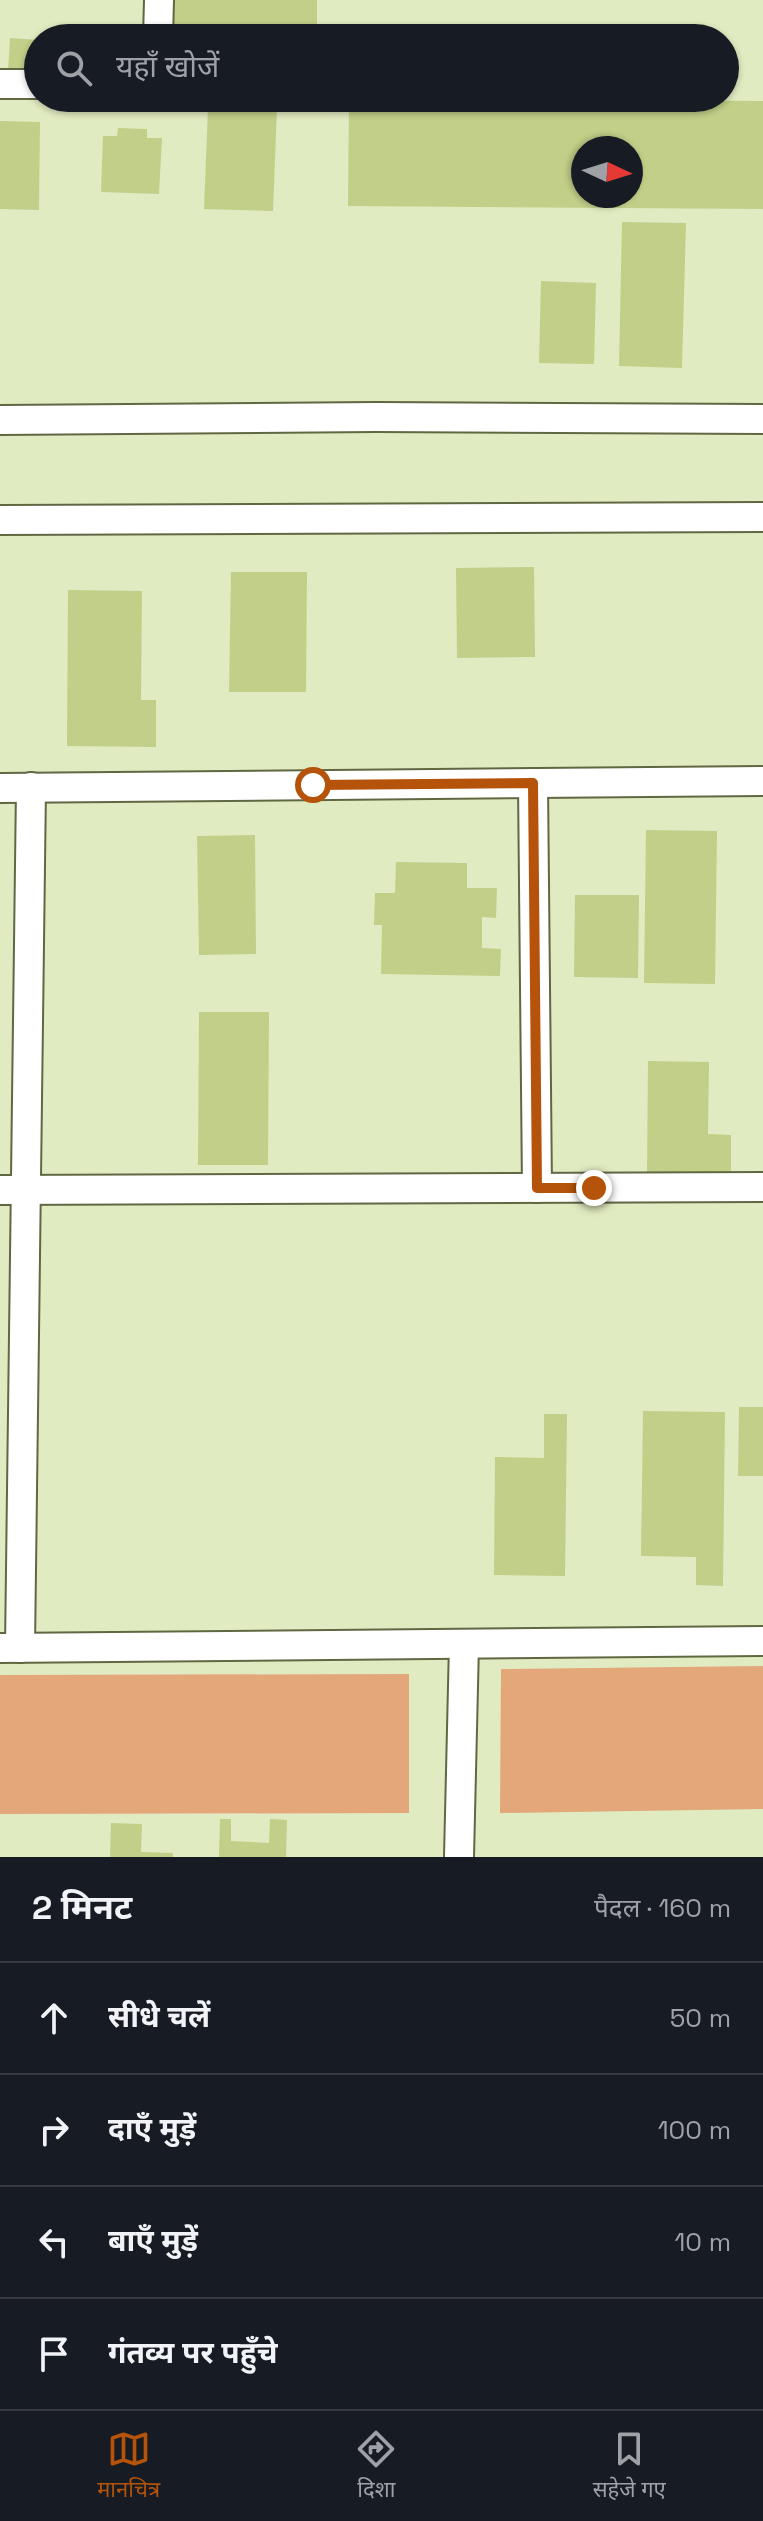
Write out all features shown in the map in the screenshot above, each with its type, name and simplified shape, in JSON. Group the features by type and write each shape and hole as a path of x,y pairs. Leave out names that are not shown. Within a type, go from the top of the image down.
{"street":[{"path":"158,24 159,0"},
{"path":"0,84 24,84"},
{"path":"0,420 376,417 763,419"},
{"path":"0,520 763,517"},
{"path":"0,788 763,781"},
{"path":"533,783 537,1188"},
{"path":"31,787 13,1190 10,1648 763,1641"},
{"path":"13,1190 763,1187"},
{"path":"459,1857 464,1644"}],"shaded area":[{"path":"763,1666 763,1809 500,1813 501,1669"},
{"path":"409,1674 409,1813 0,1814 0,1675"}],"building":[{"path":"167,0 317,0 317,24 167,24"},
{"path":"10,38 24,39 24,73 8,72"},
{"path":"739,101 763,101 763,209 625,208 643,208 643,136 571,136 571,208 348,206 349,112 739,112"},
{"path":"208,112 277,112 273,211 204,209"},
{"path":"0,121 40,122 39,210 0,209"},
{"path":"118,128 147,129 147,138 162,138 159,194 101,192 103,136 117,136"},
{"path":"622,222 686,223 682,368 619,366"},
{"path":"541,281 596,283 594,364 539,363"},
{"path":"534,567 535,657 457,658 456,568"},
{"path":"231,572 307,572 306,692 229,692"},
{"path":"68,590 142,591 141,700 156,700 156,747 67,746"},
{"path":"646,830 717,831 715,984 644,983"},
{"path":"255,835 256,954 199,955 197,836"},
{"path":"396,862 467,863 467,888 497,888 496,918 482,917 482,948 501,949 500,976 381,974 382,925 374,925 375,893 395,893"},
{"path":"575,895 639,895 638,978 574,977"},
{"path":"199,1012 269,1012 268,1165 198,1165"},
{"path":"648,1061 709,1062 708,1134 731,1135 731,1174 647,1173"},
{"path":"739,1407 763,1407 763,1476 738,1476"},
{"path":"643,1411 725,1412 723,1586 696,1585 696,1557 641,1556"},
{"path":"544,1414 567,1414 565,1576 494,1575 495,1457 544,1458"},
{"path":"220,1819 231,1819 231,1841 269,1843 270,1819 287,1820 286,1857 219,1857"},
{"path":"111,1823 142,1824 141,1852 173,1853 173,1857 110,1857"}],"route":[{"path":"313,785 533,783 537,1188 594,1188"}]}
